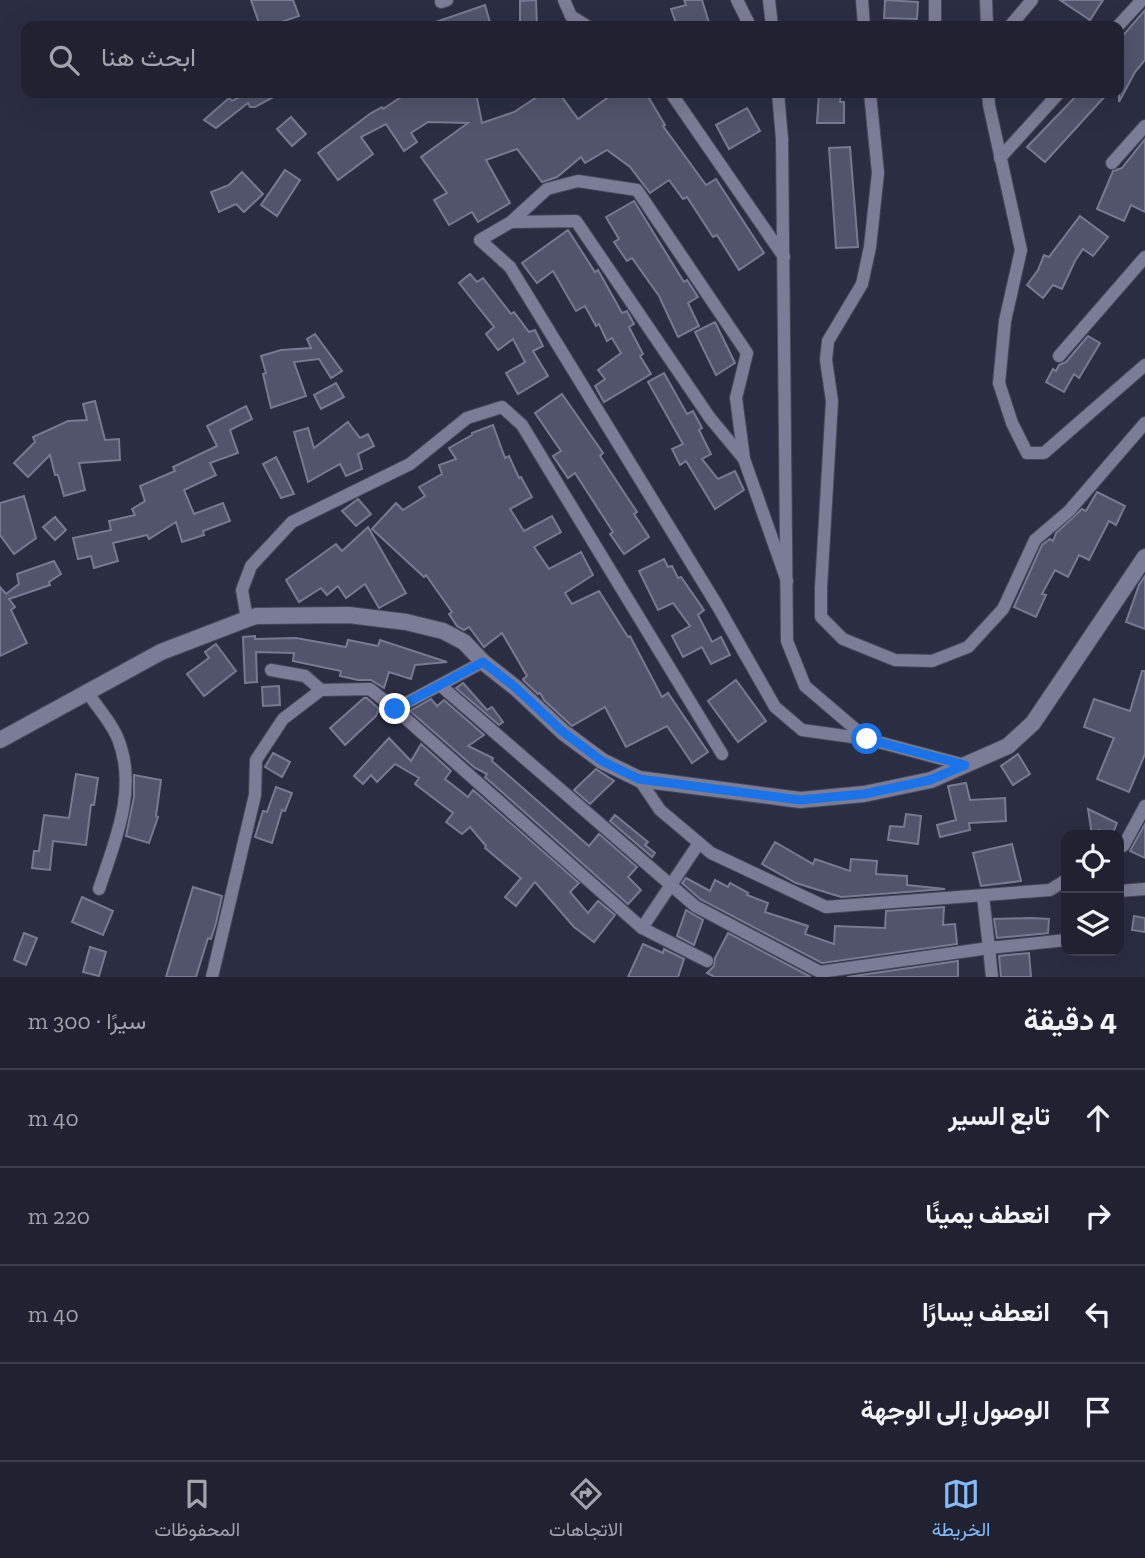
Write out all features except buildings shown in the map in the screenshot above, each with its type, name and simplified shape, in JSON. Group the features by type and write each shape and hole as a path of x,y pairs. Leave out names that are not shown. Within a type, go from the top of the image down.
{"street":[{"path":"564,0 571,16 579,21"},
{"path":"737,0 748,21"},
{"path":"769,0 771,21"},
{"path":"862,0 864,21"},
{"path":"935,0 935,21"},
{"path":"986,0 987,21"},
{"path":"1014,21 1032,0"},
{"path":"1123,21 1142,0"},
{"path":"674,98 784,258"},
{"path":"778,98 782,139 784,258 787,641 805,686 867,739"},
{"path":"870,98 878,173 870,247 862,284 828,341 826,360 832,401 821,617 843,639 895,660 932,662 968,647 1003,609 1035,540 1069,512 1145,424"},
{"path":"988,98 1021,250 1005,321 999,383 1012,423 1027,453 1044,453 1145,365"},
{"path":"1000,158 1054,98"},
{"path":"1112,163 1145,126"},
{"path":"787,581 744,459 736,398 747,353 638,190 578,181 547,189 511,222 480,240 510,267 717,605 775,707 802,730 867,739 965,765"},
{"path":"511,222 576,221 710,418 744,459"},
{"path":"1059,356 1145,257"},
{"path":"247,619 243,590 251,566 292,522 410,464 467,418 502,407 522,425 722,754"},
{"path":"0,740 161,652 247,619 349,615 405,622 443,631 464,642 563,732 602,761 639,779 800,800 864,794 930,780 1008,746 1033,723 1145,557"},
{"path":"395,709 483,662"},
{"path":"271,670 305,676 321,690"},
{"path":"441,686 695,906 820,972 1061,941"},
{"path":"212,977 255,795 256,760 283,719 321,690 370,689 642,928 707,961"},
{"path":"88,693 118,739 126,778 123,818 99,888"},
{"path":"639,779 660,810 710,853 826,907 1061,891"},
{"path":"1124,845 1145,806"},
{"path":"642,928 699,843"},
{"path":"1050,890 1061,883"},
{"path":"1124,891 1145,889"},
{"path":"982,895 992,977"}],"route":[{"path":"395,709 483,662 516,688 563,732 602,761 639,779 800,800 864,794 930,780 965,765 867,739"}]}
